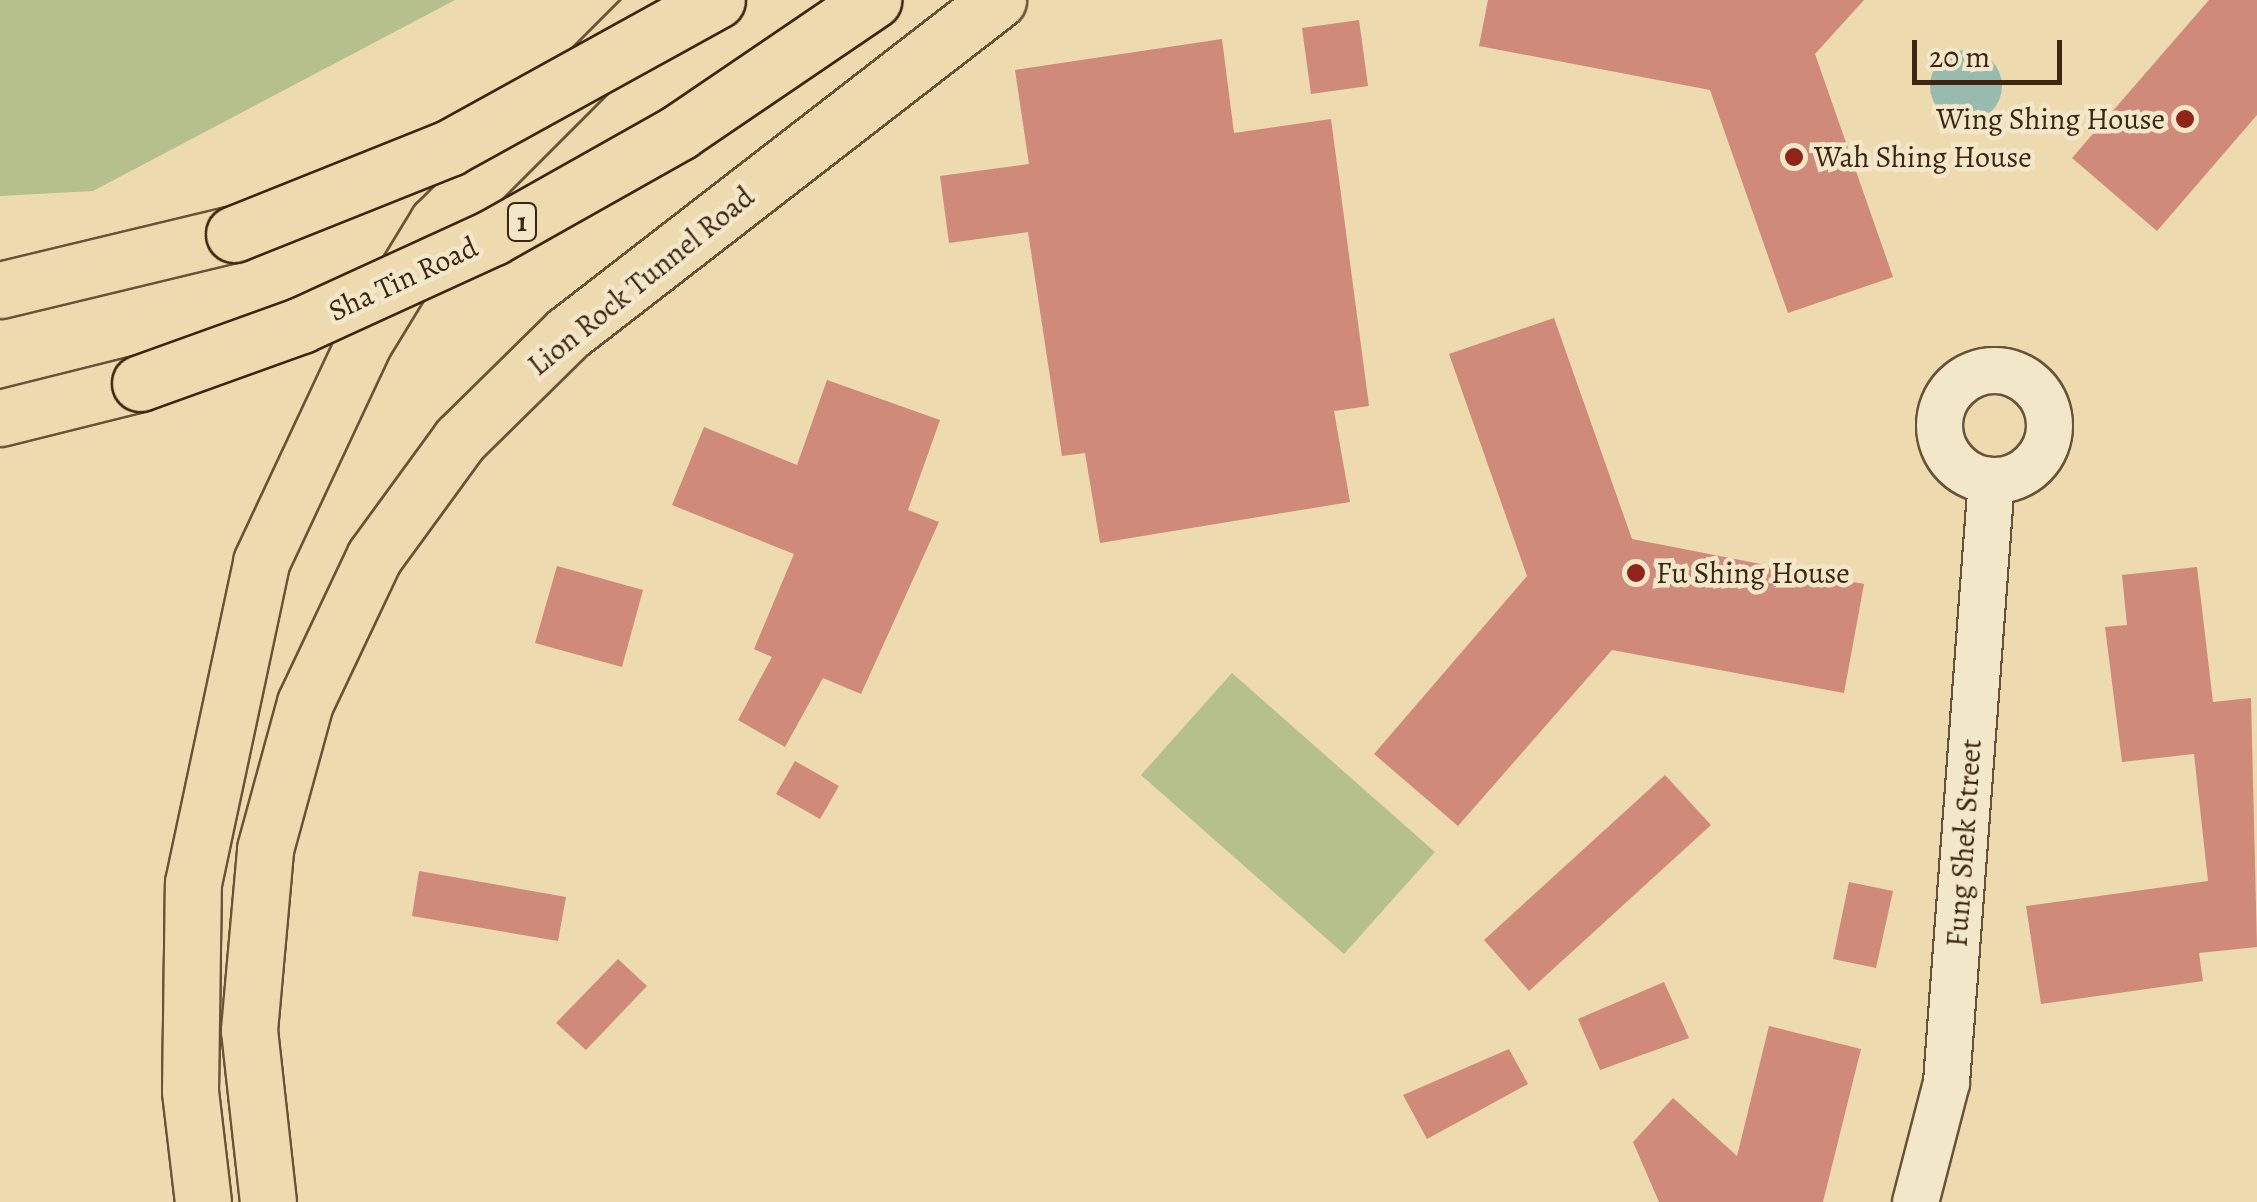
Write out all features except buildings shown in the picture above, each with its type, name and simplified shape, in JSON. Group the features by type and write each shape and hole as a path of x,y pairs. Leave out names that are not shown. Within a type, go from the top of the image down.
{"main road":[{"path":"203,1202 190,1091 193,883 260,562 362,344 437,223 660,0"},
{"path":"0,290 234,234 449,148 716,0"},
{"name":"Sha Tin Road","path":"0,418 140,383 302,325 493,237 680,132 873,0"},
{"name":"Lion Rock Tunnel Road","path":"268,1202 249,1030 265,849 305,703 374,557 460,439 568,333 998,0"}],"street":[{"name":"Fung Shek Street","path":"1915,1202 1946,1082 1991,480"}],"green space":[{"path":"0,0 455,0 93,191 0,196"},
{"path":"1232,673 1435,852 1344,954 1141,775"}],"water":[{"path":"1966,50 1991,61 2002,86 1991,111 1966,122 1941,111 1930,86 1941,61"}],"place":[{"name":"Wing Shing House","path":"2185,119"},
{"name":"Wah Shing House","path":"1794,157"},
{"name":"Fu Shing House","path":"1636,573"}]}
